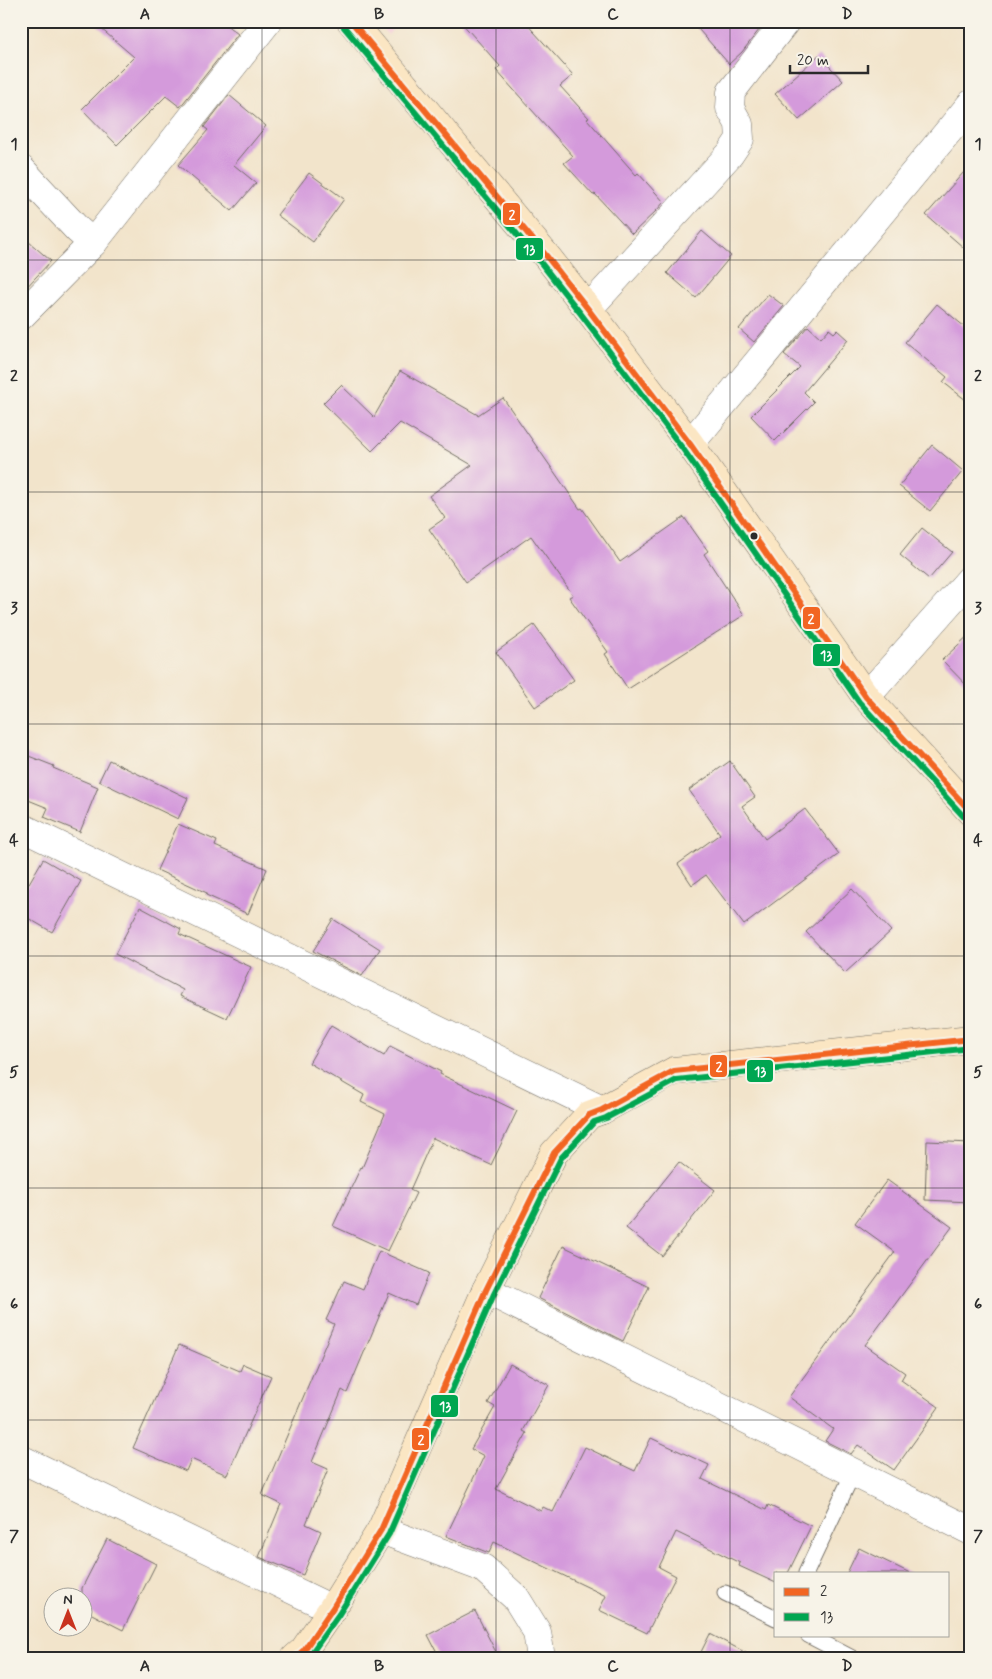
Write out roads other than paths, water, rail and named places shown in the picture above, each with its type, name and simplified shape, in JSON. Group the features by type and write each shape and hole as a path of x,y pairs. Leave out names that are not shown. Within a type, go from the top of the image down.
{"street":[{"path":"21,316 93,243 268,21"},
{"path":"351,21 548,258 588,309 690,444 866,697 971,812"},
{"path":"588,309 730,154 740,139 739,124 730,108 731,92 786,21"},
{"path":"690,444 971,104"},
{"path":"21,169 78,230 93,243"},
{"path":"866,697 971,578"},
{"path":"21,826 602,1110"},
{"path":"295,1658 304,1650 332,1609 381,1530 486,1290 554,1153 589,1115 602,1110 674,1071 971,1039"},
{"path":"486,1290 971,1531"},
{"path":"21,1459 332,1609"},
{"path":"381,1530 483,1568 516,1598 537,1632 541,1658"}],"lane":[{"path":"806,1572 853,1473"},
{"path":"725,1593 774,1617"},
{"path":"810,1636 852,1658"}]}
